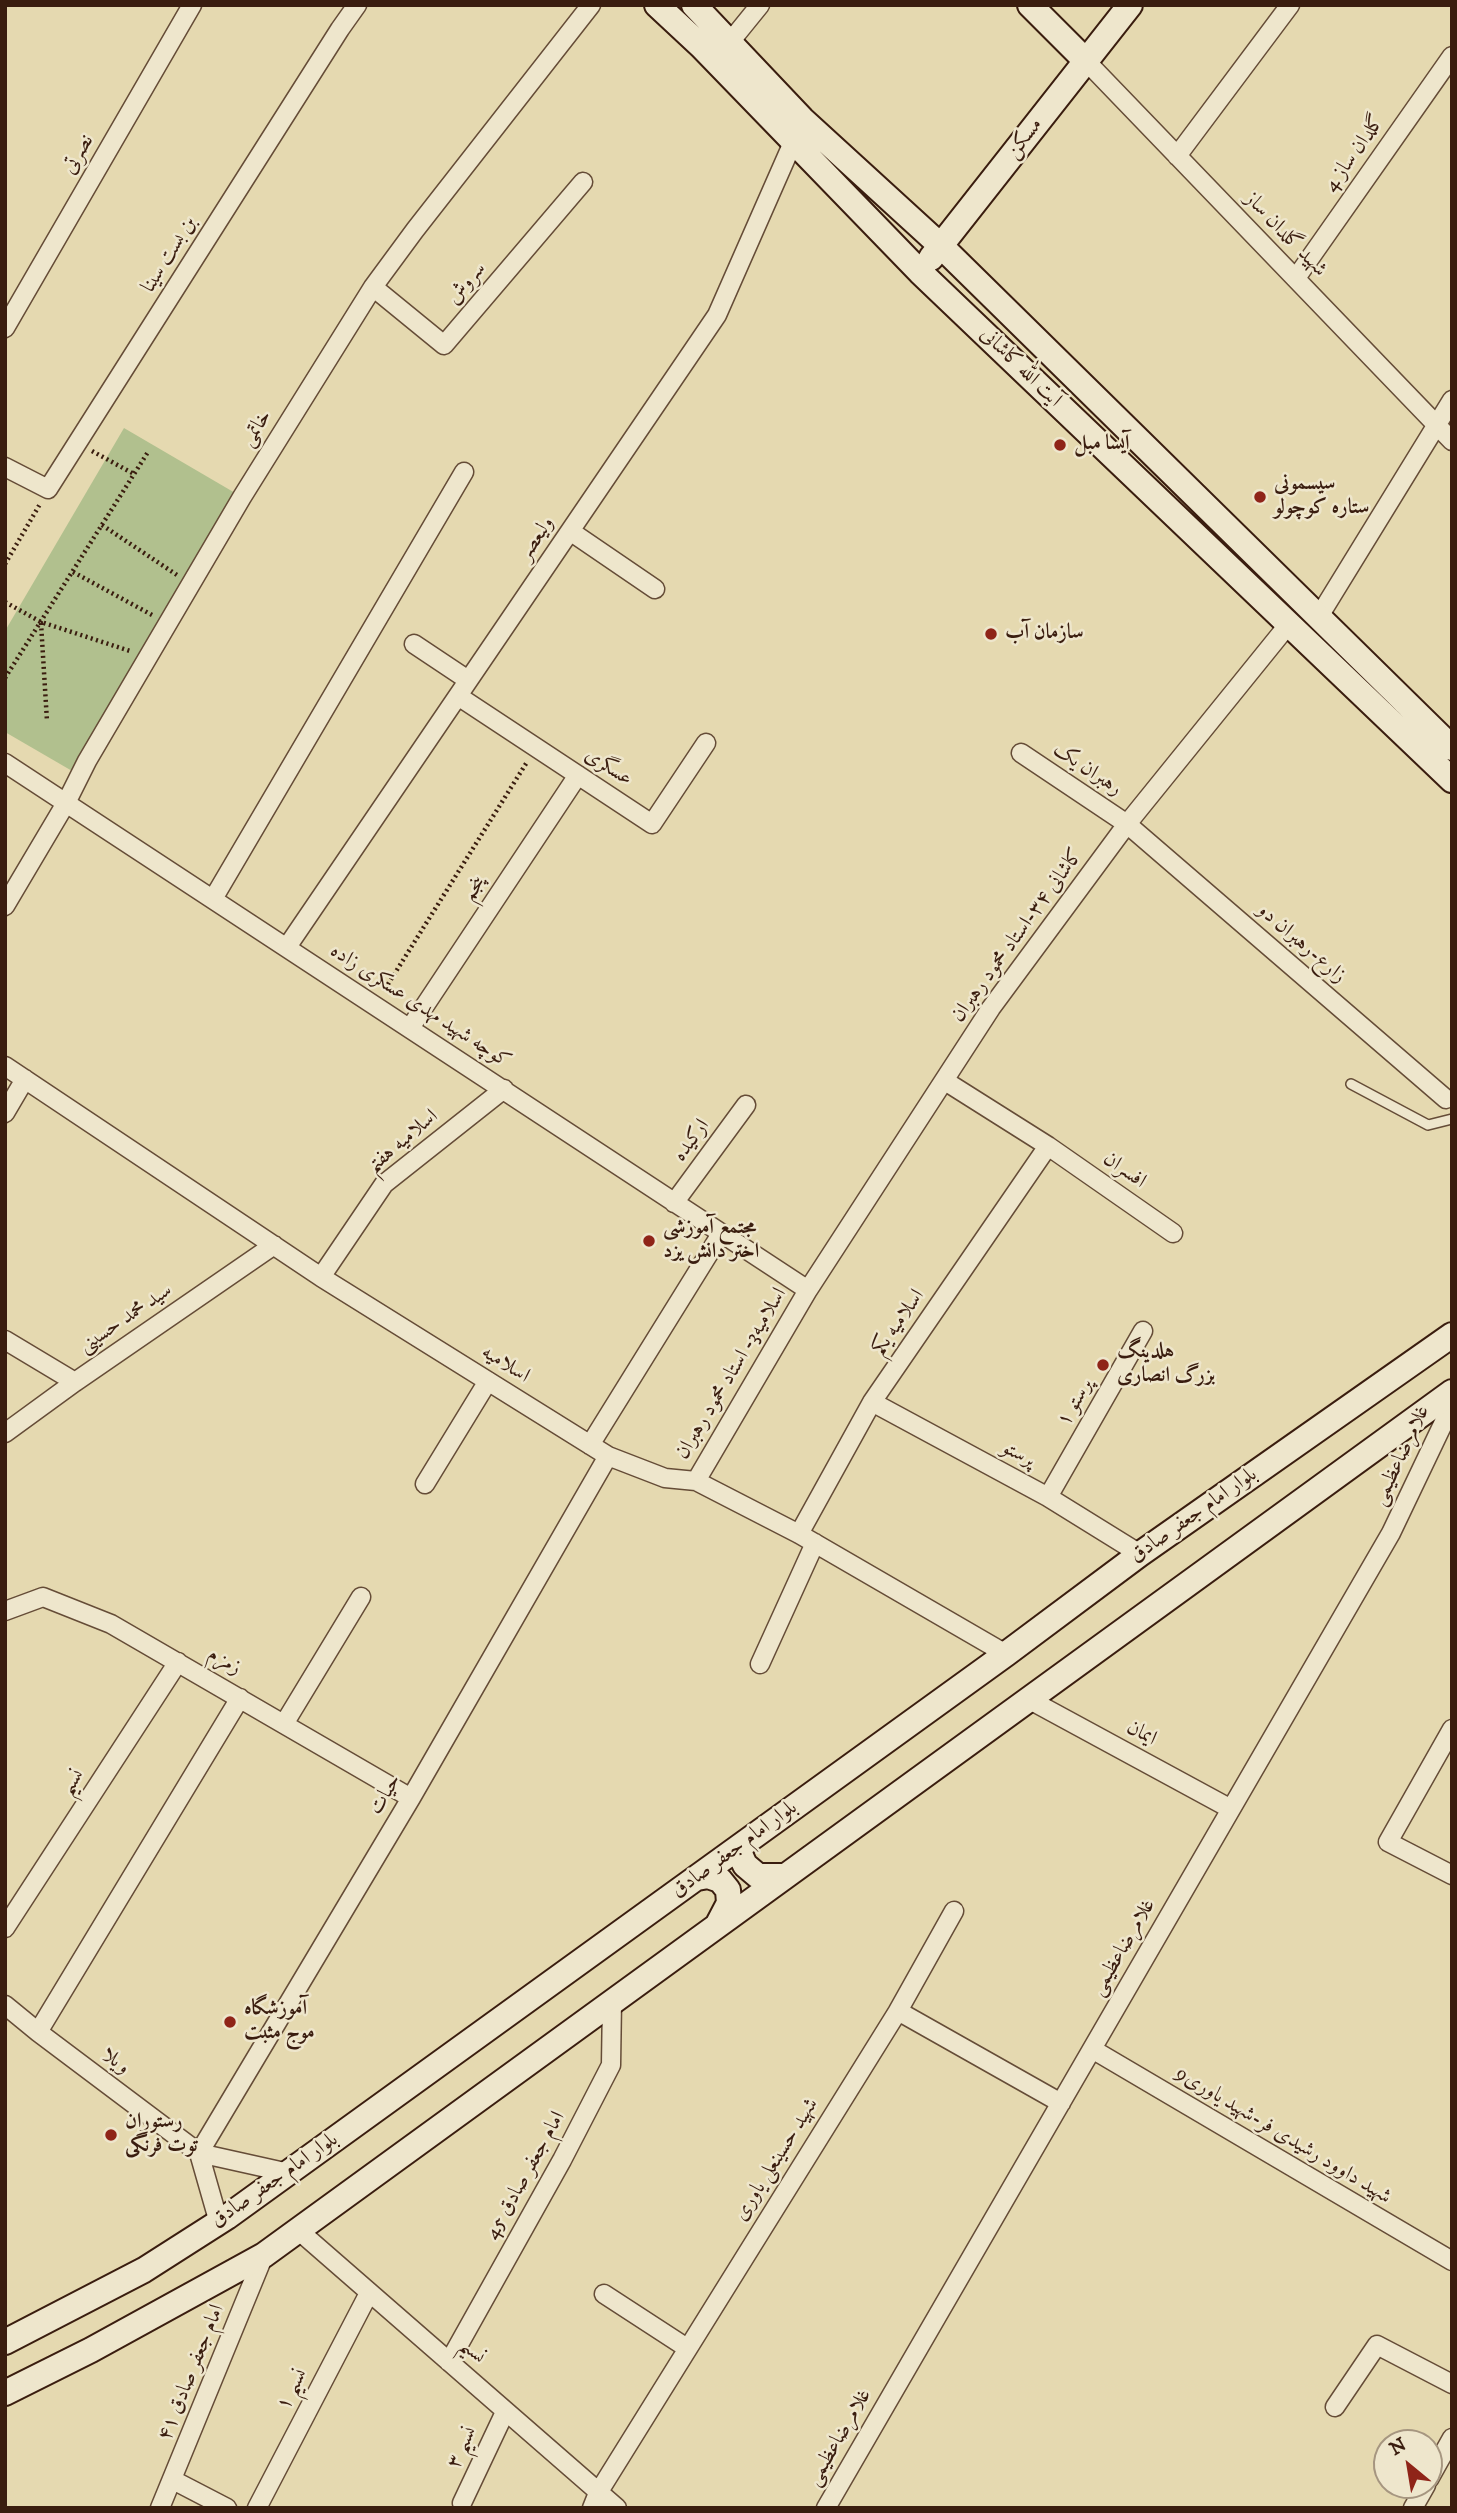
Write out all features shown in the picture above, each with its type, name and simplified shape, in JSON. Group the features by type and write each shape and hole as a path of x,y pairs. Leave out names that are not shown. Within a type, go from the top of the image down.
{"main road":[{"name":"آیت الله کاشانی","path":"657,5 702,46 920,272 1452,780"},
{"name":"آیت الله کاشانی","path":"694,5 802,119 941,246 1452,748"},
{"path":"1030,5 1086,61"},
{"name":"مسکن","path":"920,272 1130,5"},
{"name":"بلوار امام جعفر صادق","path":"5,2342 144,2270 219,2222 1006,1654 1140,1554 1452,1335"},
{"path":"5,2393 91,2350 264,2255 1452,1392"},
{"path":"742,1845 740,1854 745,1864 758,1876 784,1876"},
{"path":"696,1878 708,1876 720,1880 727,1891 729,1903 718,1924"}],"street":[{"name":"نصرتی","path":"5,328 192,5"},
{"name":"بن بست سینا","path":"48,489 357,5"},
{"name":"خاتمی","path":"5,906 190,584 373,287 591,5"},
{"path":"730,42 760,5"},
{"path":"1177,156 1290,5"},
{"name":"گلدان ساز 4","path":"1296,278 1452,56"},
{"name":"شهید گلدان ساز","path":"1086,61 1452,441"},
{"name":"ولیعصر","path":"287,947 717,315 794,140"},
{"name":"سروش","path":"373,287 444,345 583,182"},
{"path":"1318,618 1452,400"},
{"path":"5,467 48,489"},
{"path":"213,899 464,472"},
{"path":"570,531 655,589"},
{"name":"کاشانی ۳۴-استاد محمود رهبران","path":"808,1290 991,1007 1127,824 1288,625"},
{"path":"414,644 468,680"},
{"name":"عسگری","path":"458,696 652,824 706,743"},
{"name":"رهبران یک","path":"1021,753 1127,824"},
{"name":"کوچه شهید مهدی عسکری زاده","path":"5,762 808,1290"},
{"name":"پنجم","path":"410,1028 578,775"},
{"name":"زارع-رهبران دو","path":"1127,824 1446,1099"},
{"name":"اسلامیه","path":"5,1066 321,1277 608,1457 665,1478 696,1481 816,1543 1006,1654"},
{"path":"5,1113 25,1079"},
{"name":"افسران","path":"945,1081 1048,1146 1173,1233"},
{"name":"اسلامیه هفتم","path":"321,1277 384,1184 504,1089"},
{"name":"ارکیده","path":"674,1203 746,1105"},
{"name":"اسلامیه یکم","path":"799,1534 872,1402 1048,1146"},
{"path":"590,1445 721,1234"},
{"name":"سید محمد حسینی","path":"5,1433 274,1245"},
{"name":"اسلامیه3- استاد محمود رهبران","path":"696,1481 808,1290"},
{"name":"پرستو ۱","path":"1048,1497 1143,1331"},
{"path":"5,1340 75,1382"},
{"path":"425,1485 488,1381"},
{"name":"پرستو","path":"872,1402 1048,1497 1140,1554"},
{"name":"غلامرضاعظیمی","path":"826,2508 1391,1533 1452,1405"},
{"name":"حیات","path":"199,2153 411,1798 608,1457"},
{"path":"760,1664 816,1543"},
{"name":"زمزم","path":"5,1611 43,1597 111,1623 411,1798"},
{"path":"285,1724 361,1597"},
{"name":"نسیم","path":"5,1928 178,1662"},
{"path":"38,2032 240,1699"},
{"name":"ایمان","path":"1030,1700 1231,1809"},
{"path":"1452,1728 1388,1842 1452,1875"},
{"name":"شهید حسینعلی یاوری","path":"595,2500 898,2011 954,1911"},
{"name":"امام جعفر صادق 45","path":"449,2362 562,2160 611,2064 612,2001"},
{"name":"ویلا","path":"5,2005 199,2153 289,2173"},
{"path":"898,2011 1061,2102"},
{"name":"شهید داوود رشیدی فر-شهید یاوری9","path":"1092,2049 1452,2261"},
{"path":"199,2153 219,2222"},
{"name":"نسیم","path":"298,2230 506,2412 595,2500 617,2508"},
{"name":"امام جعفر صادق ۴۱","path":"160,2508 264,2255"},
{"name":"نسیم ۱","path":"257,2508 369,2292"},
{"path":"604,2294 687,2348"},
{"path":"1335,2407 1377,2345 1452,2384"},
{"name":"نسیم ۳","path":"463,2503 506,2412"},
{"path":"1443,2454 1452,2438"},
{"path":"173,2480 228,2508"}],"lane":[{"path":"1351,1084 1428,1125 1452,1119"}],"path":[{"path":"78,443 134,474"},
{"path":"5,678 148,452"},
{"path":"5,564 48,489"},
{"path":"102,525 190,584"},
{"path":"73,572 167,624"},
{"path":"5,602 41,622 148,657"},
{"path":"41,622 47,721"},
{"path":"375,1004 536,747"}],"green space":[{"path":"124,428 242,497 79,775 5,732 5,631"}],"place":[{"name":"آیسا مبل","path":"1060,445"},
{"name":"سیسمونی ستاره کوچولو","path":"1260,497"},
{"name":"سازمان آب","path":"991,634"},
{"name":"مجتمع آموزشی اختر دانش یزد","path":"649,1241"},
{"name":"هلدینگ بزرگ انصاری","path":"1103,1365"},
{"name":"آموزشگاه موج مثبت","path":"230,2022"},
{"name":"رستوران توت فرنگی","path":"111,2135"}]}
